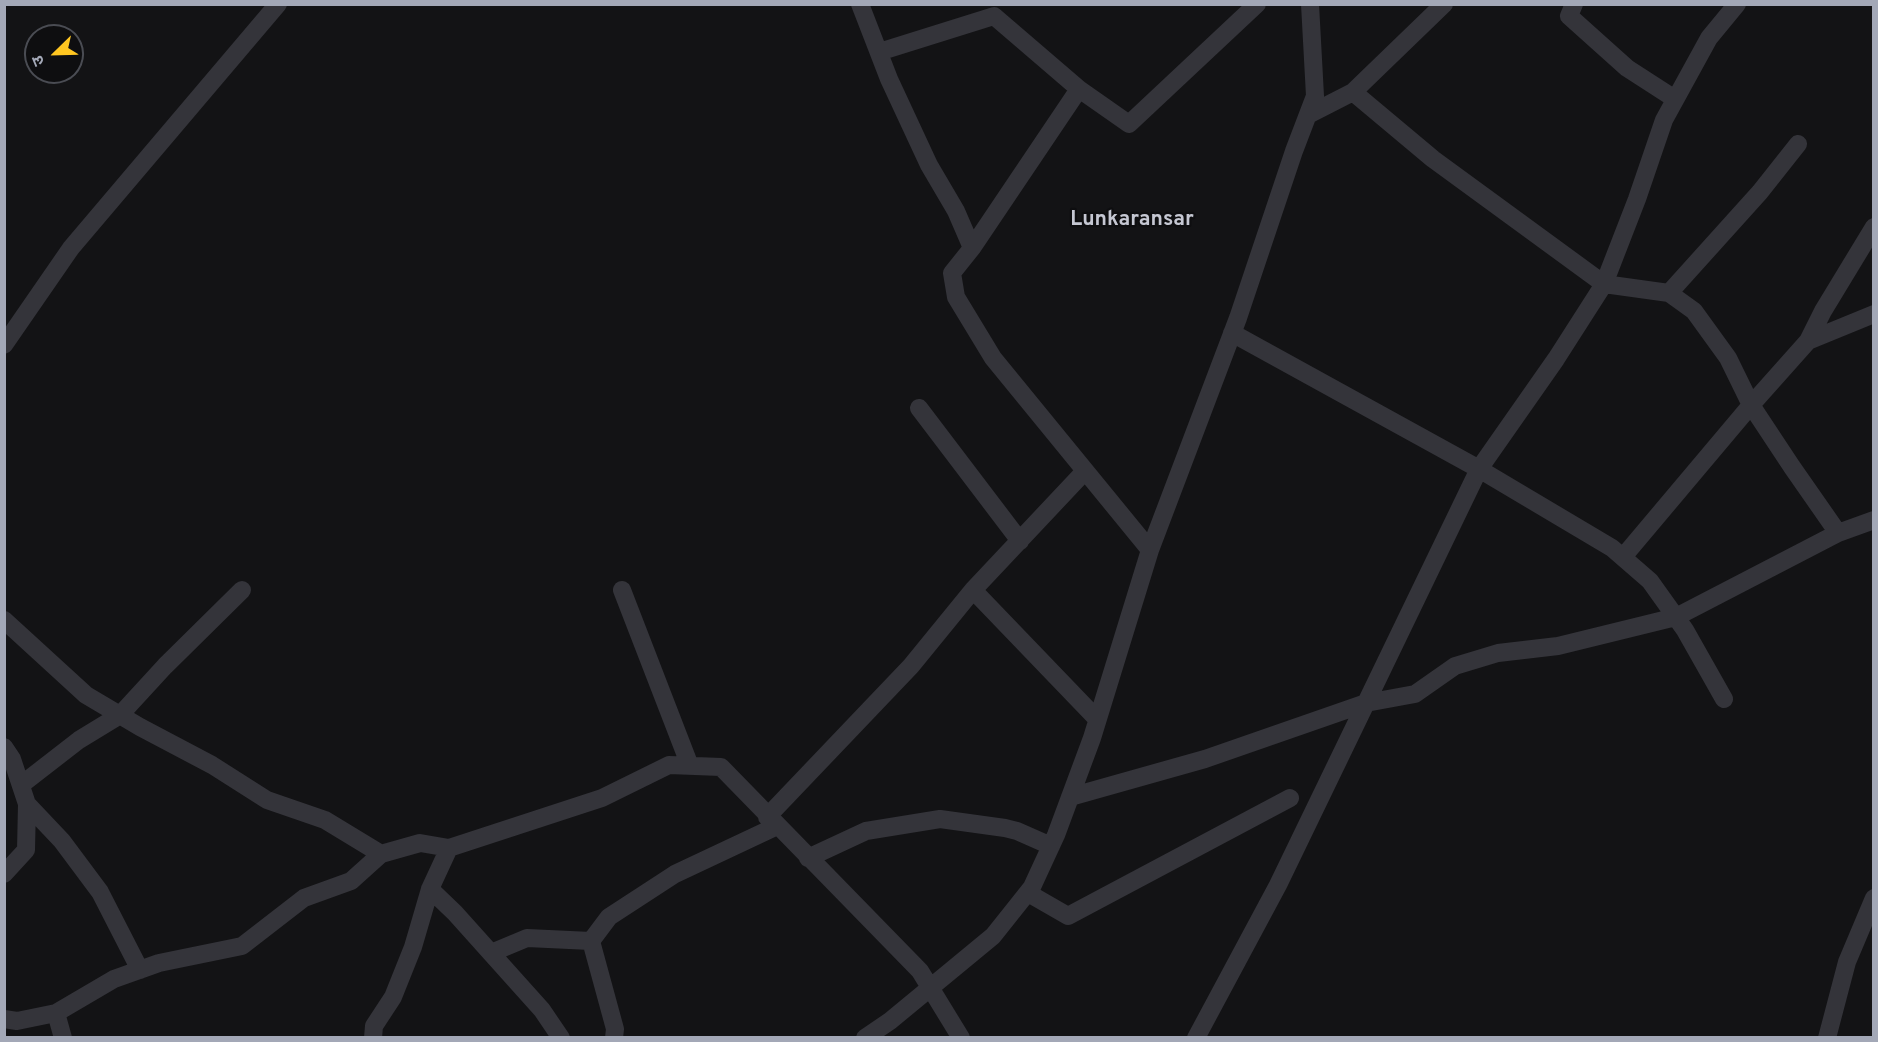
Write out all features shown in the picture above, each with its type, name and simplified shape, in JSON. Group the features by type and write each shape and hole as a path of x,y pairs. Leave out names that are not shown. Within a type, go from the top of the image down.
{"street":[{"path":"4,345 71,248 278,4"},
{"path":"860,4 889,79 929,165 956,211 972,249"},
{"path":"879,52 994,16 1079,89 1129,124 1257,4"},
{"path":"865,1038 993,936 1032,887 1051,846 1097,719 1150,550 1232,333 1315,96 1310,4"},
{"path":"1308,115 1353,92 1444,4"},
{"path":"1574,4 1569,16 1627,68 1675,99"},
{"path":"1196,1038 1278,885 1479,469 1556,359 1604,284 1664,120 1709,38 1737,4"},
{"path":"1079,89 972,249 952,273 956,297 993,358 1150,550"},
{"path":"1353,92 1433,159 1604,284 1669,293 1694,311 1728,358 1751,405 1838,533"},
{"path":"1669,293 1760,192 1798,144"},
{"path":"1623,556 1808,341 1823,311 1874,227"},
{"path":"1808,341 1874,314"},
{"path":"1232,333 1479,469 1623,556 1650,581 1676,617 1724,699"},
{"path":"919,408 1020,541"},
{"path":"591,941 609,917 675,874 772,821 911,666 972,590 1085,471"},
{"path":"1070,797 1205,759 1366,703 1415,694 1455,666 1498,653 1558,646 1676,617 1838,533 1874,520"},
{"path":"21,785 79,740 120,715 165,666 242,590"},
{"path":"622,590 690,766"},
{"path":"972,590 1097,719"},
{"path":"4,620 86,695 212,765 267,800 325,820 381,854"},
{"path":"4,747 12,759 27,804 26,850 4,874"},
{"path":"4,1019 16,1021 56,1013 114,979 171,960 242,946 304,898 351,881 381,854 420,843 449,848 602,798 669,765 721,767 920,971 961,1038"},
{"path":"1028,892 1068,916 1290,798"},
{"path":"27,804 62,841 100,891 140,970"},
{"path":"808,858 866,831 940,819 1017,831 1051,846"},
{"path":"373,1038 374,1026 393,997 413,947 430,890 449,848"},
{"path":"430,890 456,913 542,1010 561,1038"},
{"path":"1827,1038 1847,962 1874,898"},
{"path":"491,953 528,938 591,941"},
{"path":"591,941 615,1029 614,1038"},
{"path":"56,1013 63,1038"}],"district":[{"name":"Lunkaransar","path":"1132,221"}]}
